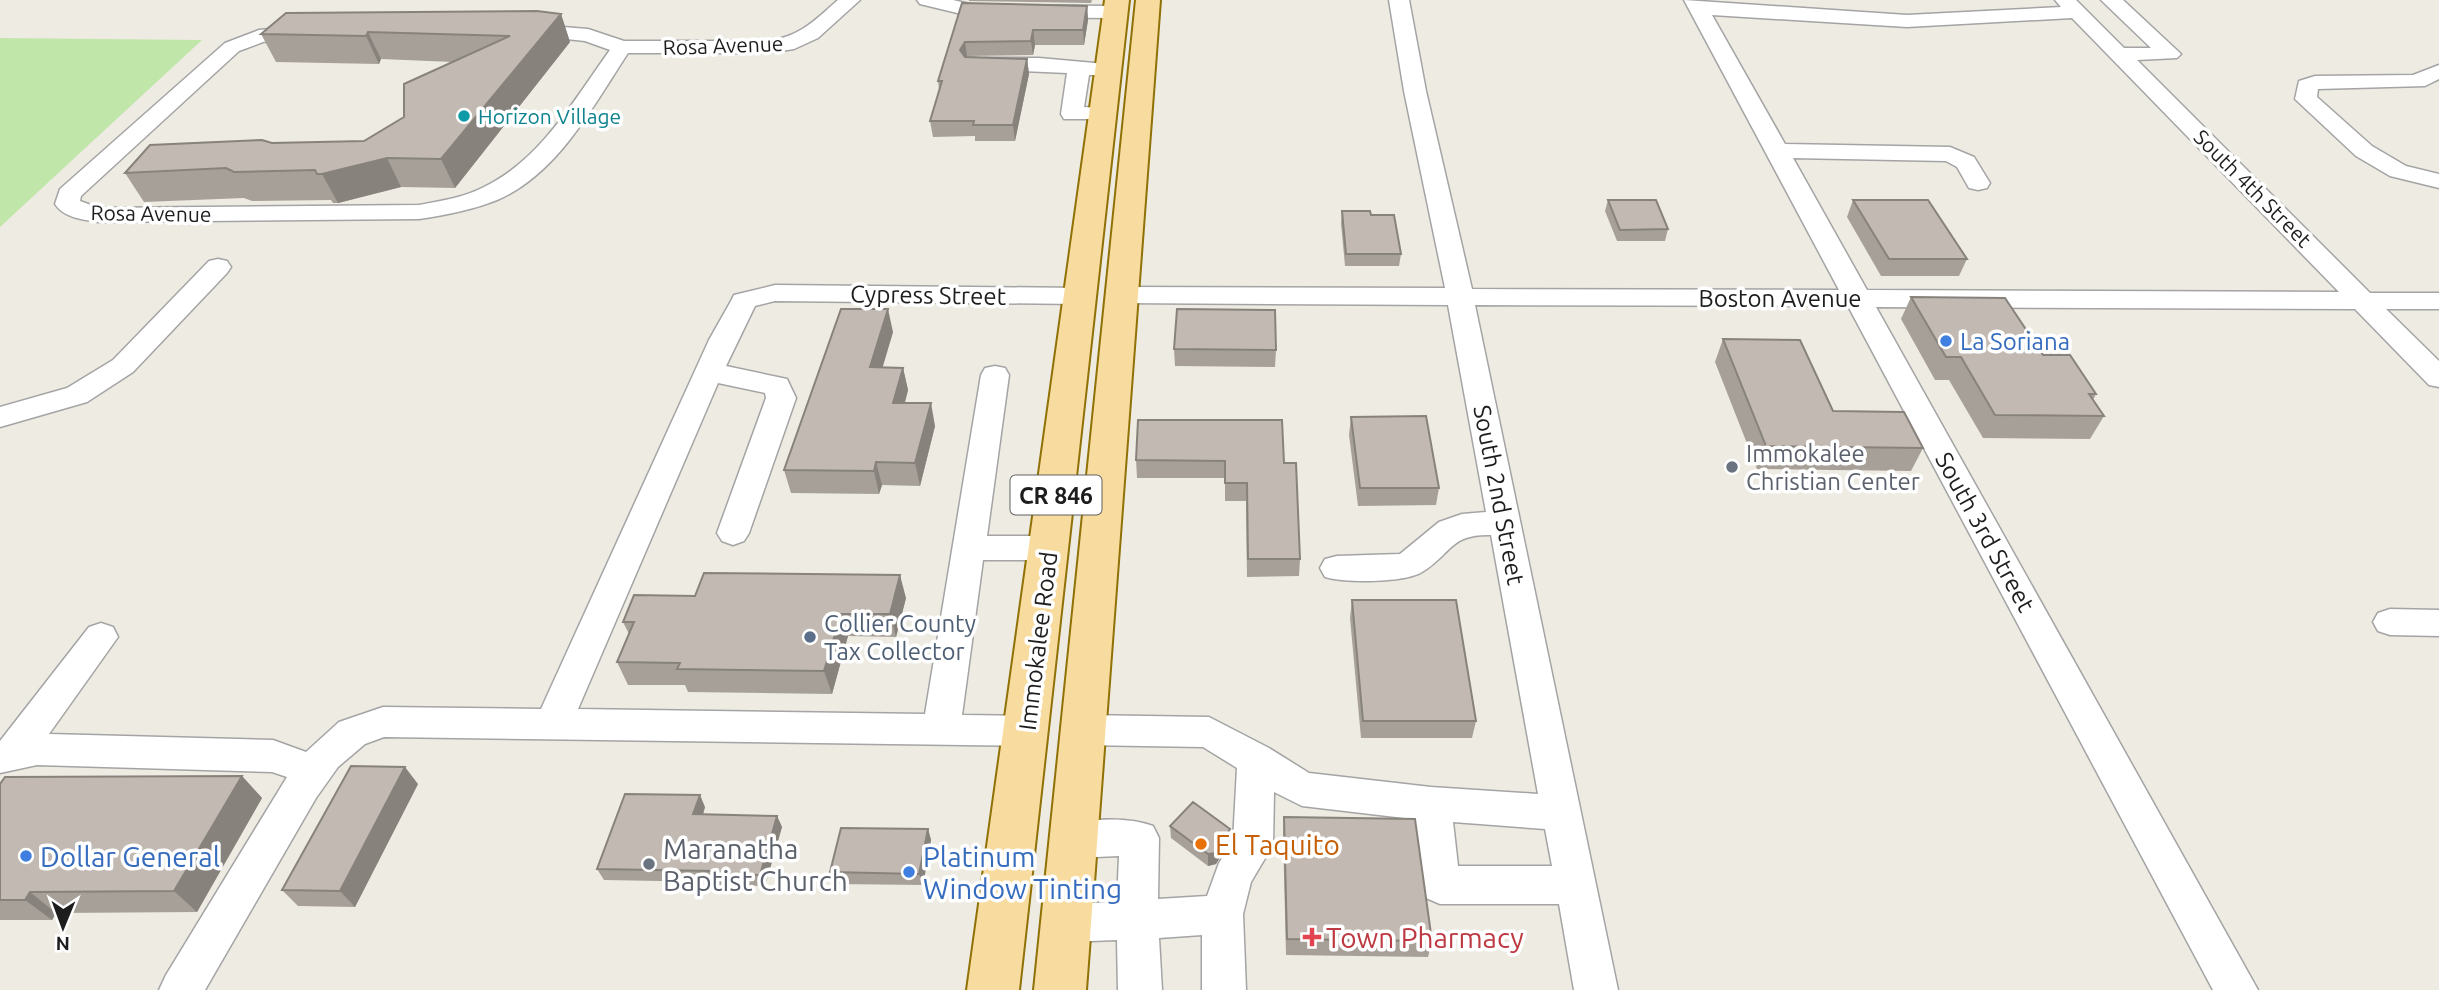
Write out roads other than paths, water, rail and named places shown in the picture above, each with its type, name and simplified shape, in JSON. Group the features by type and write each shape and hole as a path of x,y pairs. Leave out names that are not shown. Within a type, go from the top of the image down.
{"main road":[{"name":"Immokalee Road","path":"993,990 1104,114 1094,69 1127,4"},
{"name":"Immokalee Road","path":"1060,990 1121,295 1127,4"},
{"path":"1081,296 1121,295"},
{"path":"1048,557 1096,568"}],"street":[{"name":"Rosa Avenue","path":"507,30 547,30 588,35 622,47 768,47 794,43 811,34 850,0"},
{"path":"927,0 974,11 1127,4"},
{"name":"South 2nd Street","path":"1399,0 1596,990"},
{"path":"2111,0 2170,54 2120,54"},
{"path":"1696,4 1907,21 2072,6"},
{"name":"South 3rd Street","path":"1696,4 2236,990"},
{"name":"South 4th Street","path":"2072,6 2439,377"},
{"name":"Rosa Avenue","path":"332,31 275,33 232,47 69,194 67,204 83,212 99,215 419,212 449,208 483,198 517,181 539,163 622,47"},
{"path":"975,64 1039,64 1094,69"},
{"path":"2439,71 2417,81 2315,83 2306,86 2306,99 2364,150 2398,171 2439,181"},
{"path":"1776,152 1950,154 1966,162 1978,183"},
{"path":"0,417 77,395 123,366 218,267"},
{"name":"Cypress Street","path":"553,724 709,372 744,301 775,293 1081,296"},
{"name":"Boston Avenue","path":"1121,295 2439,301"},
{"path":"709,372 776,386 780,398 733,533"},
{"path":"941,729 995,375"},
{"path":"1337,568 1406,566 1416,561 1449,530 1463,524 1505,524"},
{"path":"969,548 1048,557"},
{"path":"2390,622 2439,623"},
{"path":"7,754 101,637"},
{"path":"181,990 302,786 325,756 352,733 383,722 1027,731"},
{"path":"1083,730 1209,732 1302,789 1431,804 1562,813"},
{"path":"7,754 37,749 272,756 314,771"},
{"path":"1224,990 1222,914 1233,876 1253,845 1256,759"},
{"path":"1431,804 1440,885 1576,885"},
{"path":"1073,840 1139,838 1139,990"},
{"path":"1066,923 1222,914"}],"place":[{"name":"Horizon Village","path":"464,116"},
{"name":"La Soriana","path":"1946,341"},
{"name":"Immokalee Christian Center","path":"1732,467"},
{"name":"Collier County Tax Collector","path":"810,637"},
{"name":"El Taquito","path":"1201,844"},
{"name":"Dollar General","path":"26,856"},
{"name":"Maranatha Baptist Church","path":"649,864"},
{"name":"Platinum Window Tinting","path":"909,872"},
{"name":"Town Pharmacy","path":"1312,937"}]}
